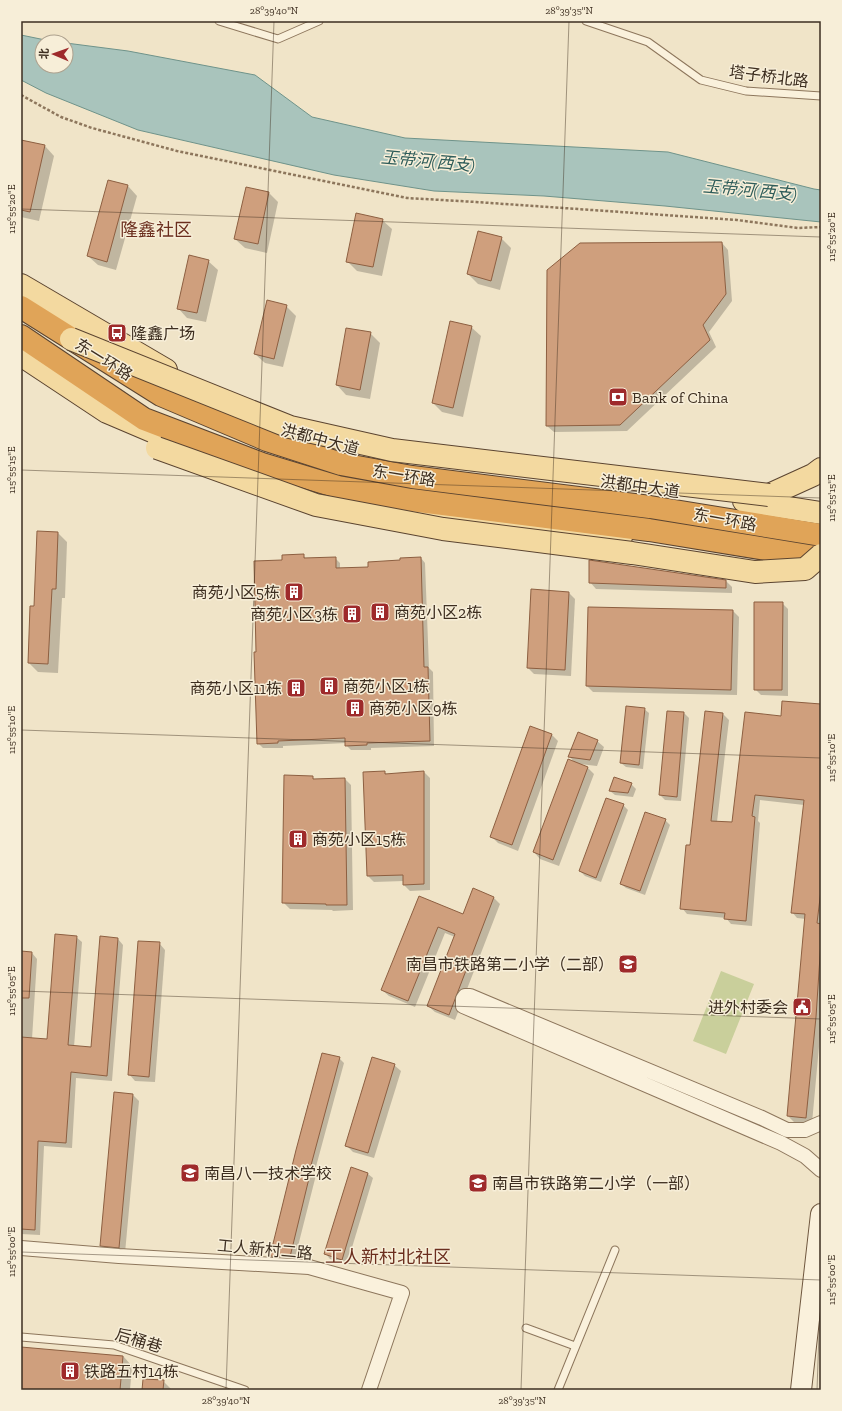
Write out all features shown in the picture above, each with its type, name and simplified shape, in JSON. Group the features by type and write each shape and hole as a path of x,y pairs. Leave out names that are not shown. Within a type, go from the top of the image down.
{"highway":[{"name":"东一环路","path":"21,307 161,395 266,440 341,464 412,478 650,507 821,535"},
{"name":"东一环路","path":"21,336 144,419 262,464 338,487 411,500 650,530 821,557"}],"main road":[{"name":"洪都中大道","path":"21,285 258,422 330,444 402,459 601,480 770,504 821,513"},
{"path":"71,339 290,427 392,450 769,495 821,507"},
{"path":"21,355 107,412 277,485 317,496 394,510 729,550 821,565"},
{"path":"21,367 78,408 157,448 316,505 444,529 632,553 755,572 805,569 821,557"},
{"path":"769,495 813,475 821,469"}],"street":[{"path":"821,1123 805,1130 787,1130 762,1118 470,996 465,996 463,999 463,1006 782,1143 805,1156 821,1170"},
{"path":"801,1390 821,1214"},
{"name":"工人新村二路","path":"21,1248 119,1256 308,1267 402,1293 369,1390"}],"lane":[{"path":"219,21 278,39 319,21"},
{"name":"塔子桥北路","path":"586,21 648,42 701,80 746,91 821,96"},
{"path":"558,1390 574,1346 614,1250"},
{"path":"526,1328 574,1346"},
{"name":"后桶巷","path":"21,1337 114,1344 245,1390"}],"path":[{"path":"21,95 61,117 92,128 177,151 407,198 737,220 798,228 821,227"}],"green space":[{"path":"721,971 754,984 726,1054 693,1041"}],"water":[{"name":"玉带河(西支)","path":"21,35 34,38 34,74 74,74 74,44 128,51 255,75 312,117 405,138 668,152 821,190 821,222 665,206 544,196 434,191 334,175 138,130 46,93 21,80"}],"building":[{"path":"21,140 45,145 30,212 21,210"},
{"path":"108,180 128,185 107,262 87,256"},
{"path":"246,187 269,192 258,244 234,239"},
{"path":"356,213 383,219 373,267 346,262"},
{"path":"478,231 502,237 491,281 467,274"},
{"path":"722,242 726,294 703,325 710,340 620,425 546,426 547,270 580,243"},
{"path":"189,255 209,260 197,313 177,309"},
{"path":"267,300 287,305 274,359 254,354"},
{"path":"450,321 472,326 453,408 432,403"},
{"path":"346,328 371,332 360,390 336,385"},
{"path":"37,531 58,532 56,589 52,589 48,664 28,663 30,606 34,606"},
{"path":"304,554 304,558 336,557 336,568 368,567 368,562 421,557 424,667 428,667 430,741 367,743 367,745 345,746 345,738 278,741 278,743 257,744 254,652 256,652 254,561 282,560 282,555"},
{"path":"589,560 726,580 726,588 589,583"},
{"path":"531,589 569,592 565,670 527,668"},
{"path":"754,602 783,602 782,690 754,690"},
{"path":"588,607 733,610 731,690 586,686"},
{"path":"782,701 821,704 821,890 817,923 821,924 821,941 816,1017 806,1118 787,1116 805,914 791,913 804,800 755,795 752,816 755,817 746,921 724,919 725,913 680,909 686,845 690,845 705,711 723,713 711,821 732,822 745,712 781,716"},
{"path":"626,706 645,708 639,765 620,763"},
{"path":"667,711 684,712 677,797 659,795"},
{"path":"530,726 552,734 512,845 490,837"},
{"path":"578,732 598,740 590,760 568,757"},
{"path":"568,759 588,767 553,860 533,852"},
{"path":"385,771 385,774 424,771 424,884 403,885 403,875 367,876 363,772"},
{"path":"284,775 313,776 313,779 345,778 347,905 282,903"},
{"path":"614,777 632,783 628,793 609,791"},
{"path":"606,798 624,804 596,878 579,871"},
{"path":"645,812 666,819 640,891 620,884"},
{"path":"473,888 494,897 449,1015 427,1006 455,934 438,927 408,1001 381,990 419,896 463,914"},
{"path":"55,934 77,936 68,1045 91,1047 100,936 118,938 107,1076 71,1072 66,1143 38,1141 35,1230 21,1229 21,1037 47,1039"},
{"path":"138,941 160,942 149,1077 128,1075"},
{"path":"21,951 32,952 29,998 21,998"},
{"path":"322,1053 340,1057 310,1169 290,1257 270,1256 296,1150"},
{"path":"372,1057 395,1064 368,1153 345,1146"},
{"path":"114,1092 133,1094 119,1248 100,1246"},
{"path":"351,1167 368,1173 342,1260 324,1254"},
{"path":"21,1347 123,1356 120,1390 21,1390"},
{"path":"143,1379 164,1380 163,1390 142,1390"}],"place":[{"name":"隆鑫广场","path":"117,333"},
{"name":"Bank of China","path":"618,397"},
{"name":"商苑小区5栋","path":"294,592"},
{"name":"商苑小区2栋","path":"380,612"},
{"name":"商苑小区3栋","path":"352,614"},
{"name":"商苑小区1栋","path":"329,686"},
{"name":"商苑小区11栋","path":"296,688"},
{"name":"商苑小区9栋","path":"355,708"},
{"name":"商苑小区15栋","path":"298,839"},
{"name":"南昌市铁路第二小学（二部）","path":"628,964"},
{"name":"进外村委会","path":"802,1007"},
{"name":"南昌八一技术学校","path":"190,1173"},
{"name":"南昌市铁路第二小学（一部）","path":"478,1183"},
{"name":"铁路五村14栋","path":"70,1371"}],"district":[{"name":"隆鑫社区","path":"156,230"},
{"name":"工人新村北社区","path":"388,1257"}]}
